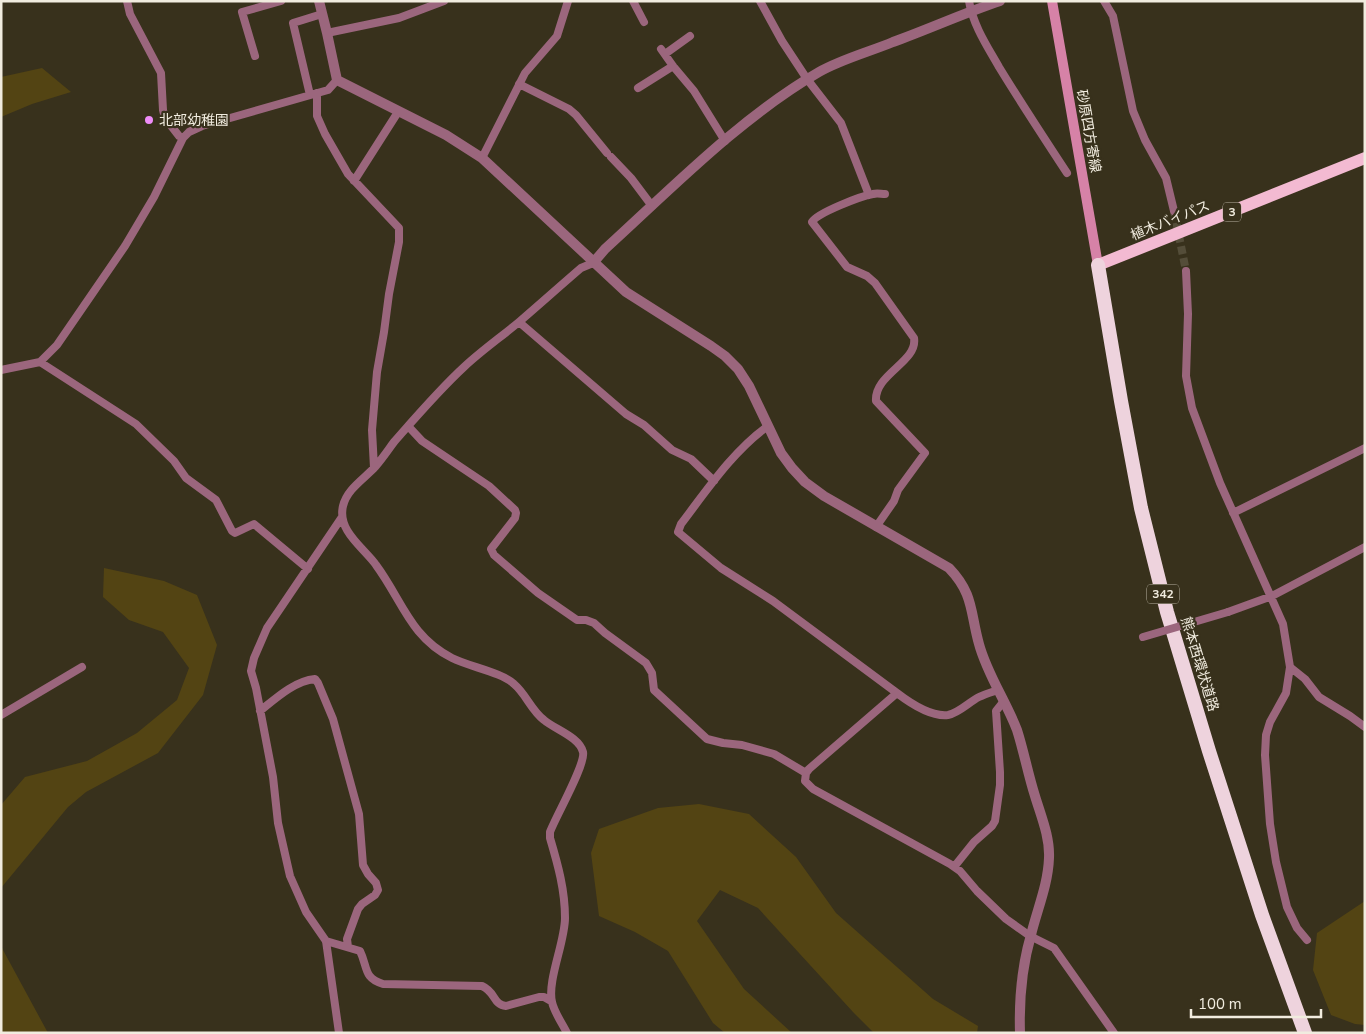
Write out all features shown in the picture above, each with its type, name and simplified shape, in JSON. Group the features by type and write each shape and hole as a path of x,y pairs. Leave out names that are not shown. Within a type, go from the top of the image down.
{"highway":[{"name":"植木バイパス","path":"1098,265 1365,158"},
{"name":"熊本西環状道路","path":"1098,265 1141,508 1164,602 1209,751 1262,915 1306,1033"}],"main road":[{"name":"砂原四方寄線","path":"1052,1 1098,265"}],"street":[{"path":"127,1 130,14 160,73 163,110 166,118 179,136 183,138"},
{"path":"255,56 242,12 281,1"},
{"path":"319,1 337,80"},
{"path":"327,33 399,18 444,1"},
{"path":"482,158 519,84 557,36 568,1"},
{"path":"633,1 644,22"},
{"path":"760,1 782,41 807,79 841,122 869,195"},
{"path":"567,1033 551,1001 551,990 564,936 565,919 562,883 550,832 578,772 583,751 570,737 544,720 514,683 450,658 423,638 404,613 376,565 347,531 342,517 342,507 347,496 464,366 581,268 593,263 605,249 652,206 767,106 822,70 969,6 1000,1"},
{"path":"1104,1 1113,16 1133,111 1145,140 1166,178 1174,211"},
{"path":"969,6 981,35 1006,78 1067,173"},
{"path":"322,14 293,23 313,94 317,116 348,174 399,228 399,242 388,294 377,372 372,430 374,468"},
{"path":"690,36 663,52 694,91 725,141"},
{"path":"638,88 673,66"},
{"path":"1,370 40,362 58,344 125,246 154,197 183,138 189,132 202,126 280,102 328,90 337,80"},
{"path":"337,80 446,135 482,158 626,292 712,346 738,369 749,386 781,453 805,482 824,496 949,568 960,580 972,610 979,644 1017,730 1026,771 1047,835 1050,857 1047,881 1030,936 1023,978 1020,1033"},
{"path":"519,84 569,109 576,115 631,178 652,206"},
{"path":"354,181 398,112"},
{"path":"876,527 894,501 898,490 925,453 876,401 875,394 885,378 912,351 915,344 914,338 875,283 867,276 846,267 812,222 815,218 828,211 869,195 885,194"},
{"path":"1186,271 1188,314 1186,341 1187,384 1192,408 1233,513 1284,624 1290,667 1286,693 1270,722 1266,735 1265,755 1270,824 1276,862 1287,907 1297,928 1307,940"},
{"path":"518,322 626,414 644,425 672,450 691,459 714,481"},
{"path":"40,362 136,424 174,460 186,478 216,500 232,531 236,533 254,524 308,569"},
{"path":"408,426 422,441 488,486 515,510 515,518 491,549 494,555 518,576 538,593 575,618 594,623 646,664 652,673 654,690 707,739 742,745 774,754 806,773"},
{"path":"768,426 755,435 714,481 680,524 678,528 680,535 721,568 773,601 917,706 948,715 979,697 998,690"},
{"path":"1233,513 1365,448"},
{"path":"339,1033 326,941 306,912 290,876 278,823 273,777 251,671 254,658 267,628 342,517"},
{"path":"1143,637 1228,612 1272,596 1365,547"},
{"path":"1,715 82,667"},
{"path":"1290,667 1305,679 1319,697 1365,727"},
{"path":"260,711 301,682 314,679 318,683 333,720 359,814 363,865 376,883 378,890 358,909 346,939 348,947"},
{"path":"897,693 806,773 805,780 813,789 954,867 996,910 1030,936 1054,948 1114,1033"},
{"path":"954,867 974,842 995,821 1000,778 996,711 1004,701"},
{"path":"326,941 360,951 368,976 373,981 382,984 482,986 492,992 500,1006 540,997 551,1001"}],"shaded area":[{"path":"42,68 71,92 32,104 1,117 1,77"},
{"path":"104,568 164,581 197,595 217,645 203,695 158,753 86,792 68,807 1,888 1,805 25,777 87,761 137,733 177,700 189,668 163,632 129,620 103,597"},
{"path":"699,804 749,814 796,857 836,913 933,999 978,1026 977,1033 874,1033 758,908 720,890 697,921 744,989 792,1033 725,1033 713,1023 668,951 635,932 599,916 591,853 599,829 658,808"},
{"path":"1365,901 1365,1025 1355,1024 1331,1015 1313,970 1317,933"},
{"path":"1,945 3,950 48,1033 1,1033"}],"tunnel":[{"path":"1174,211 1186,271"}],"place":[{"name":"北部幼稚園","path":"149,120"}]}
